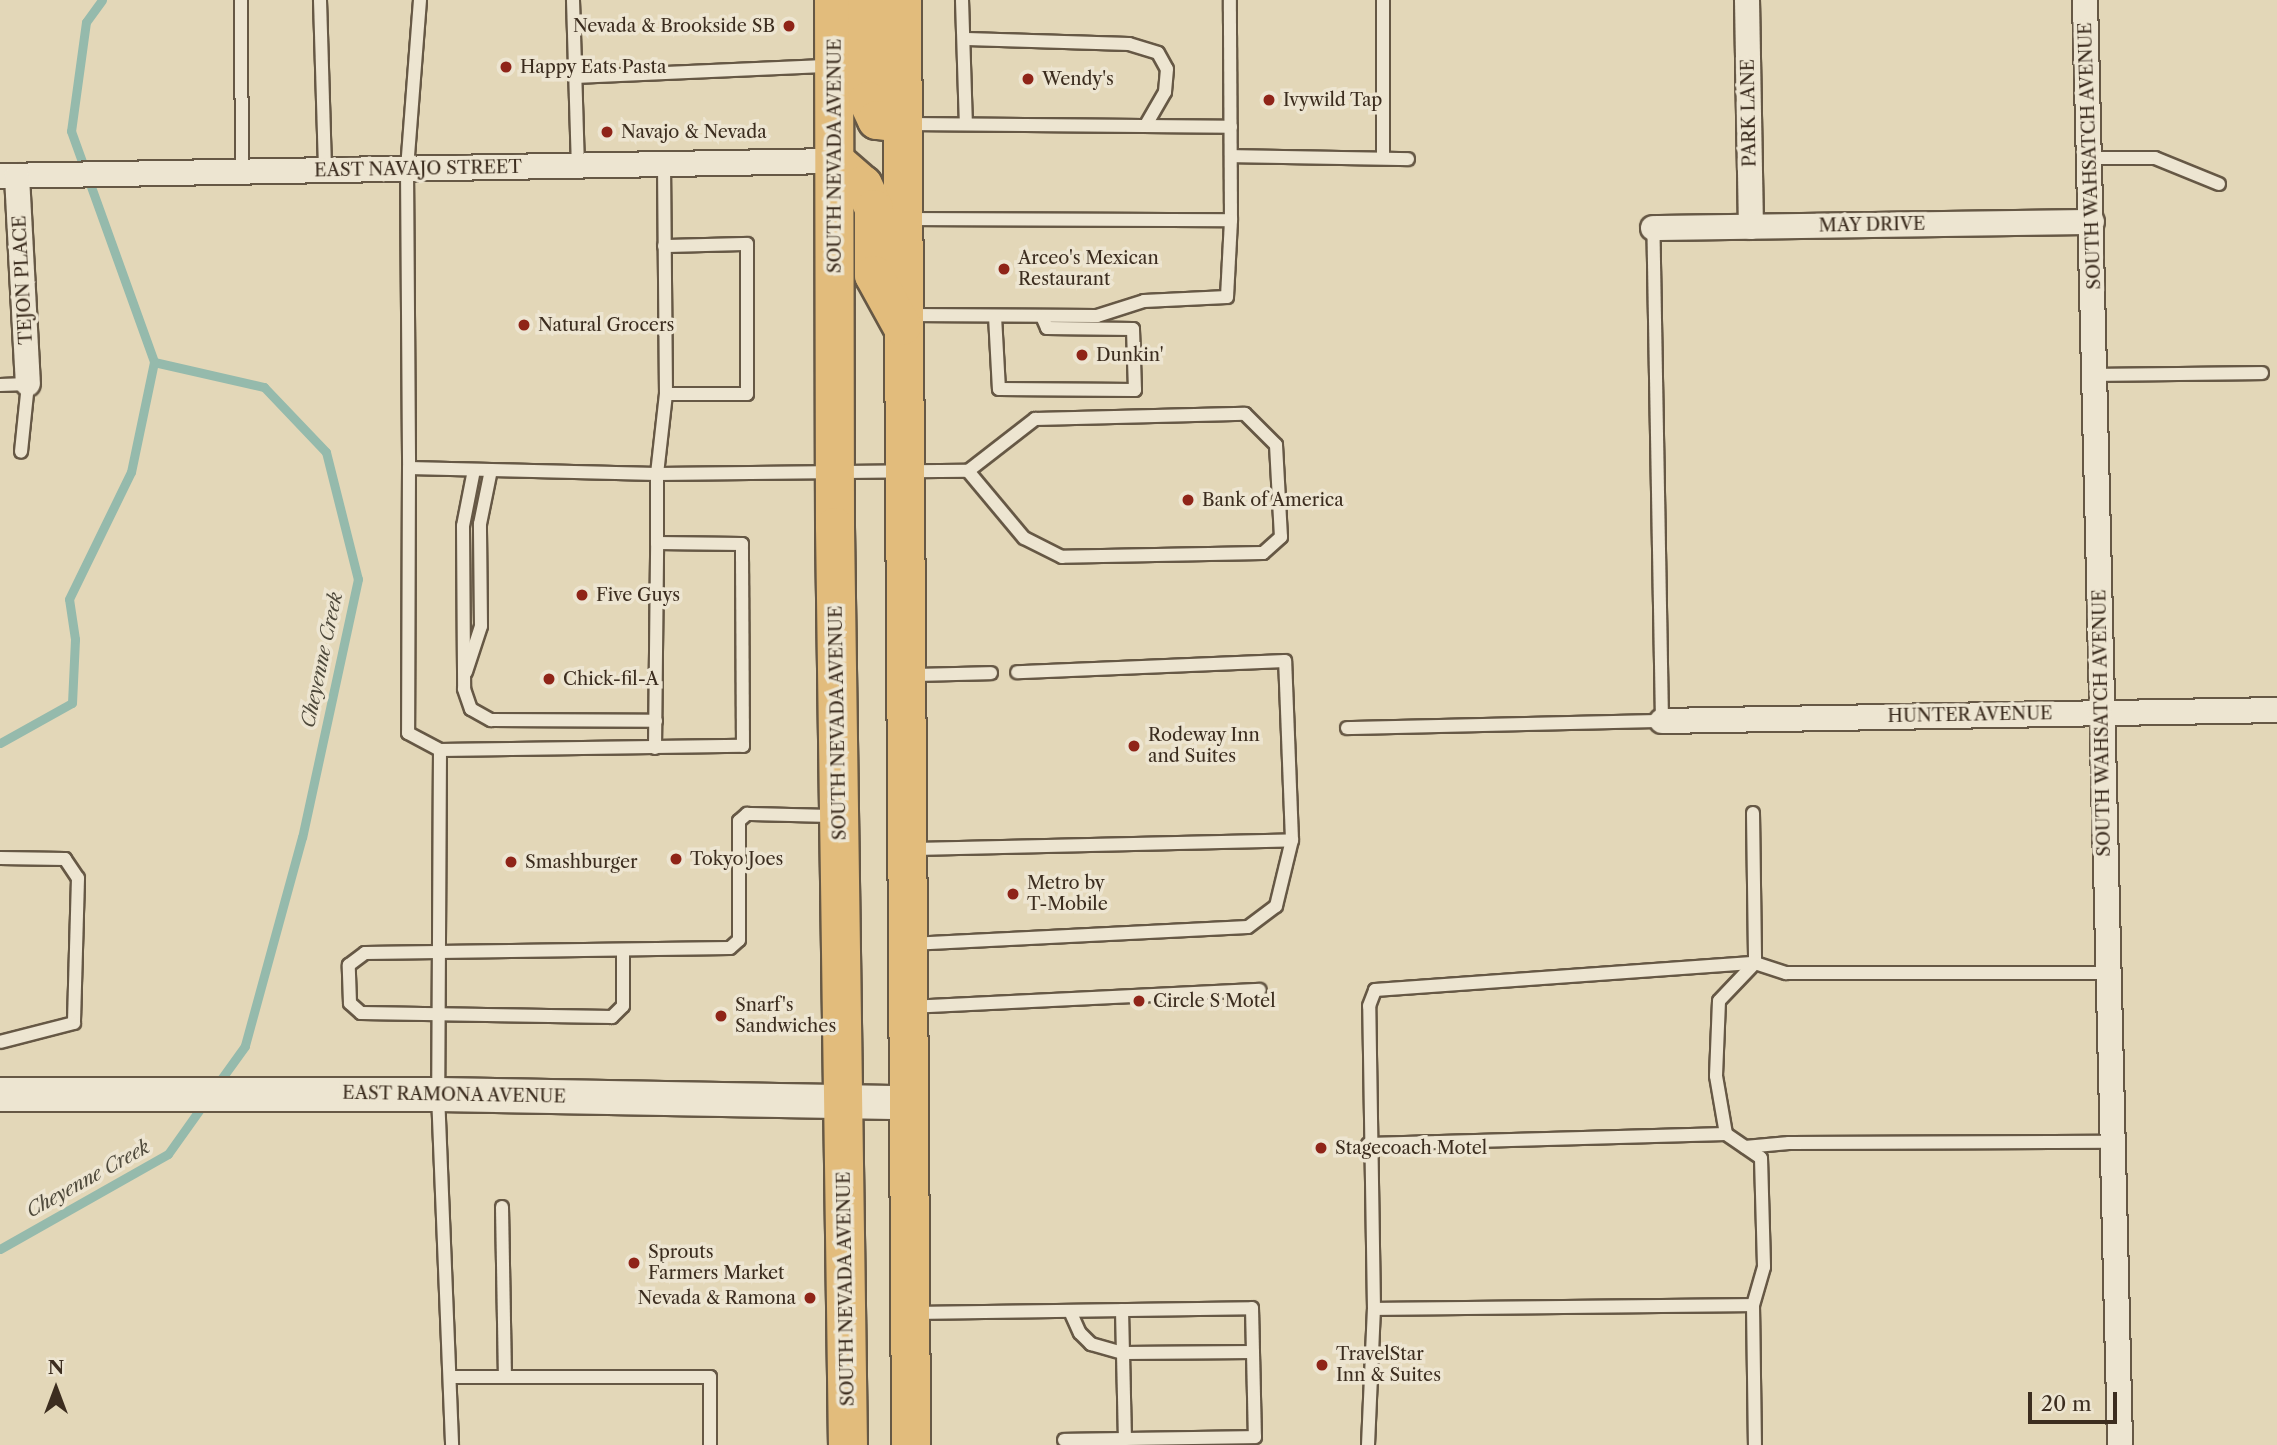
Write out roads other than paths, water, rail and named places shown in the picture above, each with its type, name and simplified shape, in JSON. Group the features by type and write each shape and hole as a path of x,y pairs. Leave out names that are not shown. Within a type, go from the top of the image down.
{"highway":[{"name":"SOUTH NEVADA AVENUE","path":"835,0 839,816 848,1445"},
{"path":"867,0 868,101 877,120 903,123"},
{"path":"902,0 906,1007 911,1445"},
{"path":"835,161 863,185 874,209 874,275 904,323"}],"main road":[{"name":"EAST RAMONA AVENUE","path":"0,1094 438,1094 907,1102"}],"street":[{"name":"PARK LANE","path":"1747,0 1751,227"},
{"name":"SOUTH WAHSATCH AVENUE","path":"2085,0 2120,1445"},
{"name":"EAST NAVAJO STREET","path":"8,176 835,161"},
{"name":"TEJON PLACE","path":"8,176 28,384"},
{"name":"MAY DRIVE","path":"1653,228 2092,222"},
{"name":"HUNTER AVENUE","path":"1662,721 2277,710"}],"lane":[{"path":"242,0 242,172"},
{"path":"320,0 325,171"},
{"path":"420,0 407,169 408,733 440,750 743,746 742,544 657,543"},
{"path":"573,0 578,166"},
{"path":"962,0 967,40 967,124"},
{"path":"904,323 995,316 1097,316 1144,301 1227,297 1231,220 1230,0"},
{"path":"1383,0 1383,159"},
{"path":"967,40 1129,44 1158,53 1167,69 1166,92 1145,126"},
{"path":"575,76 835,66"},
{"path":"903,123 1231,127"},
{"path":"1231,156 1408,159"},
{"path":"2090,158 2155,158 2219,184"},
{"path":"655,748 657,474 666,394 664,164"},
{"path":"904,219 1231,220"},
{"path":"1347,728 1662,721 1653,228"},
{"path":"664,246 747,244 747,394 666,394"},
{"path":"995,316 999,389 1135,390 1133,329 1047,328 1042,316"},
{"path":"2095,375 2262,373"},
{"path":"0,385 28,384 21,452"},
{"path":"409,468 657,474 968,471 1035,419 1245,414 1276,445 1281,537 1263,552 1062,557 1024,538 968,471"},
{"path":"474,470 463,526 464,678 471,709 491,720 656,721"},
{"path":"464,678 478,647 481,626 480,524 491,470"},
{"path":"906,944 1248,927 1276,906 1292,840 1285,661 1017,671"},
{"path":"905,676 991,673"},
{"path":"440,750 438,1094 452,1445"},
{"path":"1726,1134 1716,1076 1719,1001 1755,963 1753,813"},
{"path":"623,950 623,1006 612,1017 361,1013 350,1003 349,965 365,953 730,948 738,940 738,821 747,814 839,816"},
{"path":"906,849 1292,840"},
{"path":"0,858 65,859 78,878 74,1023 0,1042"},
{"path":"1368,1445 1374,1309 1368,1144 1369,1006 1375,990 1755,963 1786,973 2108,973"},
{"path":"906,1007 1260,990"},
{"path":"1368,1144 1726,1134 1761,1158 1763,1267 1753,1305 1755,1445"},
{"path":"1745,1147 1789,1143 2112,1142"},
{"path":"502,1207 505,1377"},
{"path":"1374,1309 1753,1305"},
{"path":"909,1313 1252,1308 1255,1437 1064,1440"},
{"path":"1122,1310 1125,1439"},
{"path":"1070,1311 1080,1333 1091,1344 1123,1353 1253,1353"},
{"path":"451,1377 709,1377 710,1445"}],"waterway":[{"name":"Cheyenne Creek","path":"102,0 86,22 71,131 154,362 264,387 326,452 358,579 302,837 245,1046 217,1085"},
{"path":"0,743 72,703 75,639 69,599 131,472 154,362"},
{"name":"Cheyenne Creek","path":"0,1249 168,1154 205,1102"}],"place":[{"name":"Nevada & Brookside SB","path":"789,26"},
{"name":"Happy Eats Pasta","path":"506,67"},
{"name":"Wendy's","path":"1028,79"},
{"name":"Ivywild Tap","path":"1269,100"},
{"name":"Navajo & Nevada","path":"607,132"},
{"name":"Arceo's Mexican Restaurant","path":"1004,269"},
{"name":"Natural Grocers","path":"524,325"},
{"name":"Dunkin'","path":"1082,355"},
{"name":"Bank of America","path":"1188,500"},
{"name":"Five Guys","path":"582,595"},
{"name":"Chick-fil-A","path":"549,679"},
{"name":"Rodeway Inn and Suites","path":"1134,746"},
{"name":"Tokyo Joes","path":"676,859"},
{"name":"Smashburger","path":"511,862"},
{"name":"Metro by T-Mobile","path":"1013,894"},
{"name":"Circle S Motel","path":"1139,1001"},
{"name":"Snarf's Sandwiches","path":"721,1016"},
{"name":"Stagecoach Motel","path":"1321,1148"},
{"name":"Sprouts Farmers Market","path":"634,1263"},
{"name":"Nevada & Ramona","path":"810,1298"},
{"name":"TravelStar Inn & Suites","path":"1322,1365"}]}
